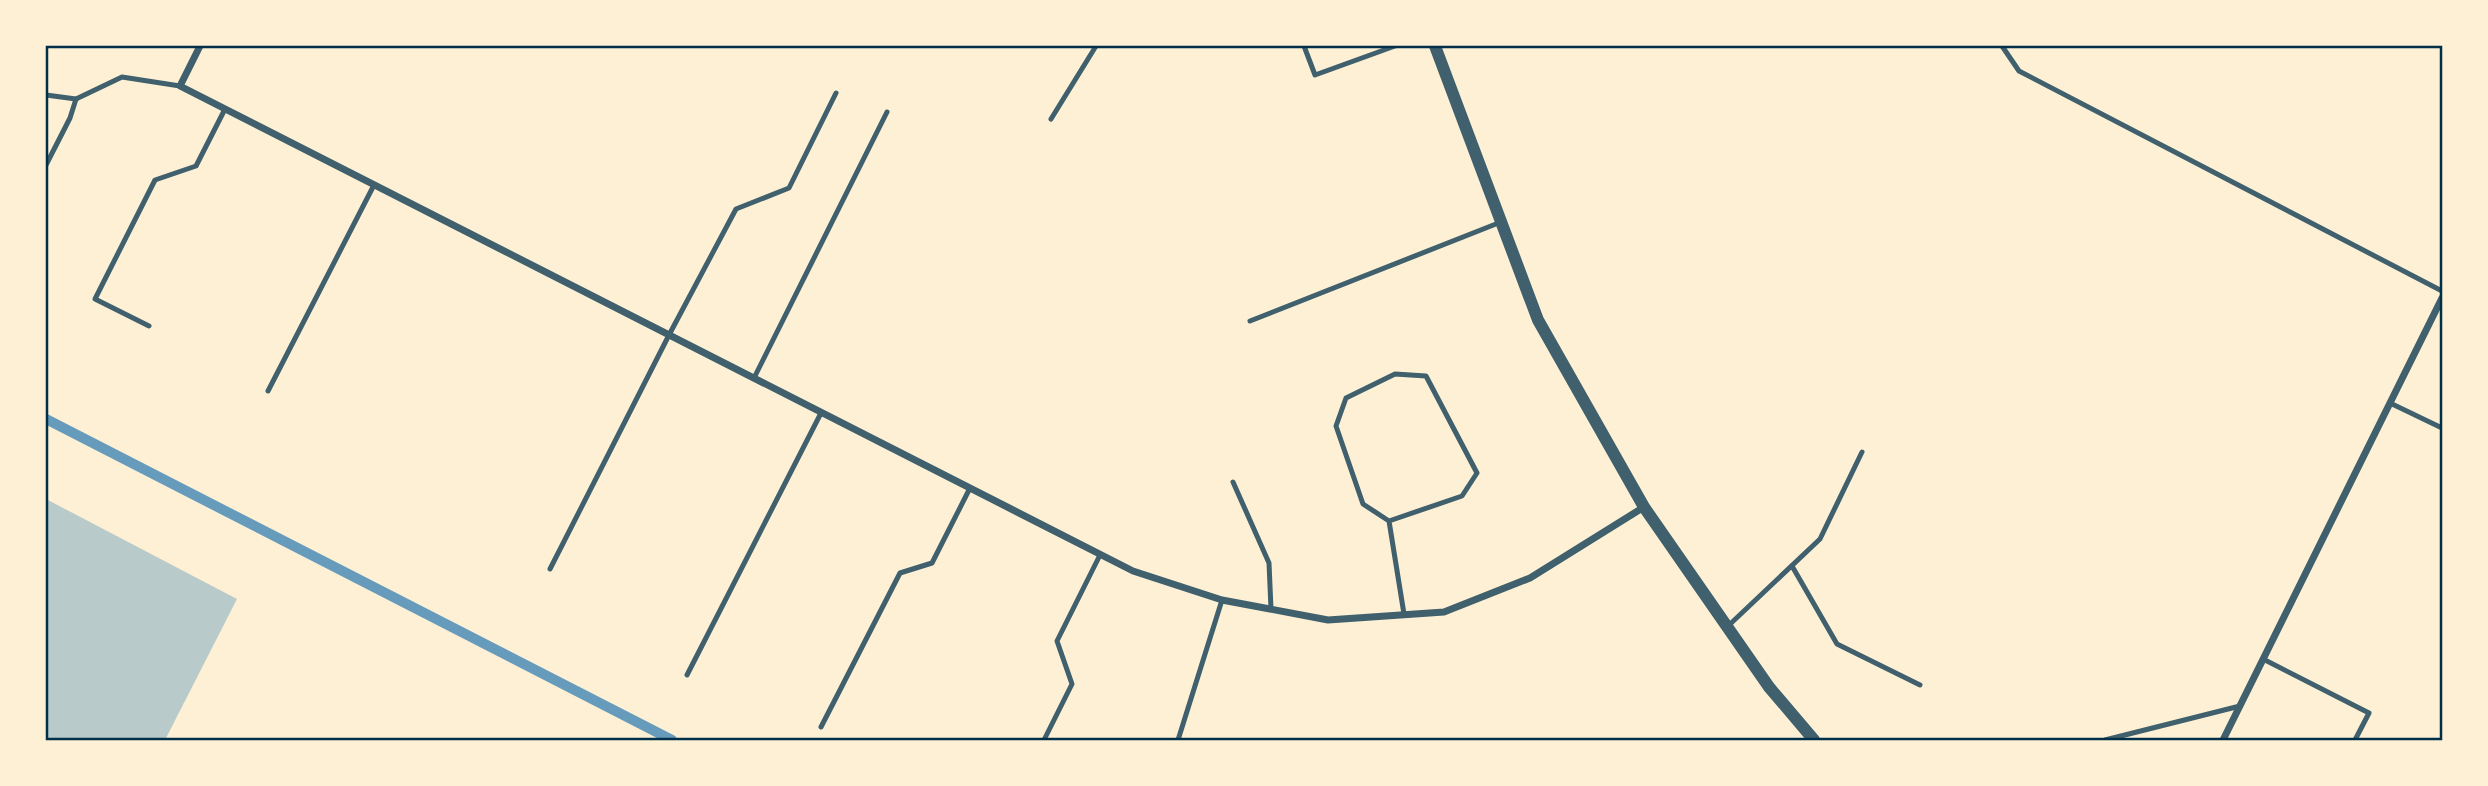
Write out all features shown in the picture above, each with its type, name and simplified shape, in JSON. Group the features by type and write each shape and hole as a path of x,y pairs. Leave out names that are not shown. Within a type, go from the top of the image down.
{"street":[{"path":"200,46 180,86 1100,555 1133,571 1222,600 1328,620 1444,612 1530,578 1644,507"},
{"path":"1435,46 1538,320 1644,507 1769,687 1814,740"},
{"path":"2223,740 2442,298"}],"lane":[{"path":"1051,119 1096,46"},
{"path":"1304,46 1315,75 1395,46"},
{"path":"2001,46 2019,71 2442,291"},
{"path":"46,95 76,99 122,77 180,86"},
{"path":"550,569 736,209 789,188 836,93"},
{"path":"46,165 70,118 76,99"},
{"path":"149,326 95,299 155,180 196,166 225,109"},
{"path":"754,379 887,112"},
{"path":"268,391 374,185"},
{"path":"1250,321 1501,222"},
{"path":"1389,521 1462,496 1477,474 1426,376 1395,374 1346,398 1336,426 1363,504 1389,521 1404,614"},
{"path":"2390,403 2442,428"},
{"path":"687,675 821,413"},
{"path":"1727,627 1820,539 1862,452"},
{"path":"1233,482 1269,562 1272,610"},
{"path":"821,727 900,573 932,563 970,488"},
{"path":"1044,740 1072,684 1057,641 1100,555"},
{"path":"1792,566 1837,644 1920,685"},
{"path":"1178,740 1222,600"},
{"path":"2263,659 2369,713 2355,740"},
{"path":"2105,740 2240,706"}],"shaded area":[{"path":"46,499 237,599 165,740 46,740"}],"waterway":[{"path":"46,419 672,740"}]}
